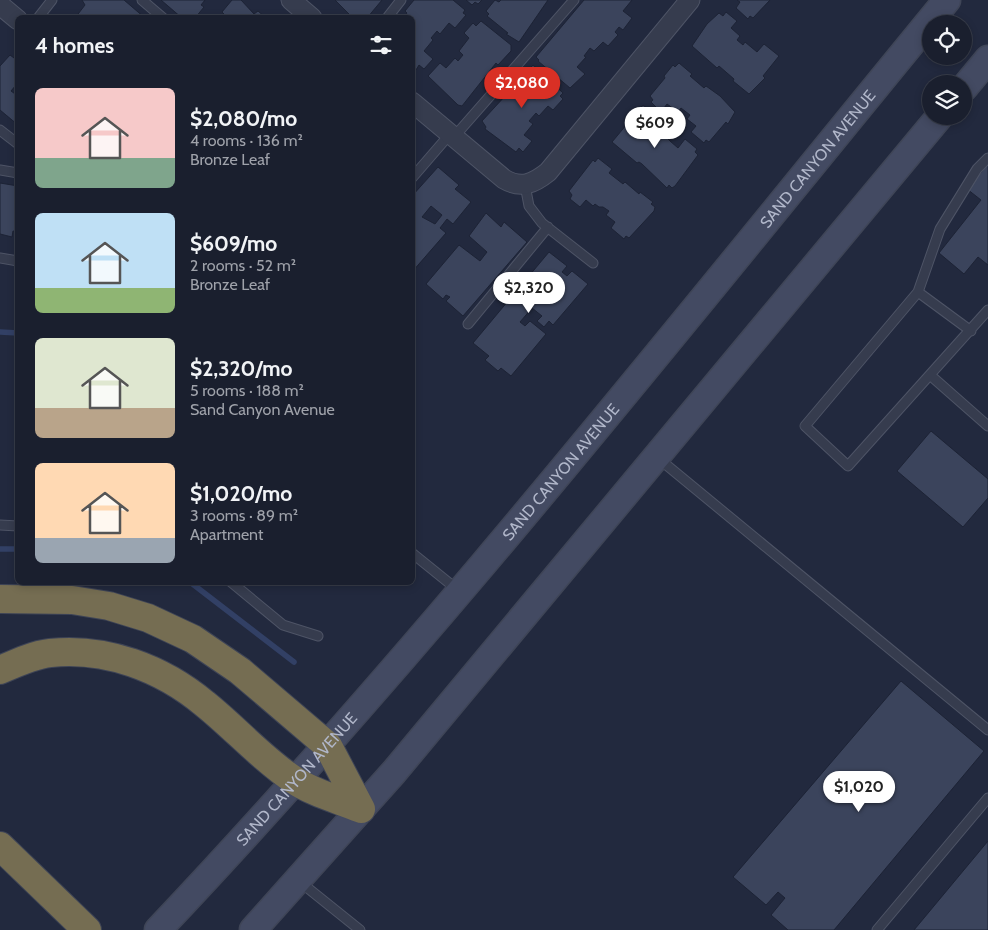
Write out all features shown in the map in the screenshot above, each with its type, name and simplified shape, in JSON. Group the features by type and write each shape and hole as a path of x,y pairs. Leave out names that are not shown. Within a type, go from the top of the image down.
{"highway":[{"path":"0,599 72,600 109,606 155,621 193,639 240,671 328,746 361,809"},
{"path":"0,670 49,653 97,654 132,662 157,673 203,702 295,781 361,809"},
{"path":"0,846 87,930"}],"main road":[{"name":"SAND CANYON AVENUE","path":"158,930 266,816 460,592 947,0"},
{"path":"972,78 988,59"},
{"path":"254,930 394,772 658,458 933,125"}],"street":[{"path":"291,0 308,15"},
{"path":"415,104 504,179 514,185 525,185 548,172 690,0"}],"lane":[{"path":"40,15 52,0"},
{"path":"142,0 160,15"},
{"path":"388,15 401,0"},
{"path":"415,175 574,0"},
{"path":"0,130 15,142"},
{"path":"988,158 977,168 940,229 918,292 805,426 848,466 988,310"},
{"path":"0,170 15,172"},
{"path":"525,185 530,206 548,227 593,264"},
{"path":"468,324 548,227"},
{"path":"0,258 15,260"},
{"path":"918,292 971,331"},
{"path":"930,375 988,426"},
{"path":"658,458 988,730"},
{"path":"0,525 15,526"},
{"path":"415,556 460,592"},
{"path":"235,585 283,625 318,636"},
{"path":"877,930 988,798"},
{"path":"297,880 360,930"}],"building":[{"path":"82,0 124,0 142,15 77,15 85,5"},
{"path":"161,0 205,0 201,5 204,7 197,15 178,15"},
{"path":"232,0 241,0 254,14 258,11 263,15 224,15 222,12"},
{"path":"335,0 382,0 370,15 350,15"},
{"path":"414,0 453,0 465,10 463,13 466,15 455,28 449,23 440,34 437,31 431,38 433,40 424,51 433,59 424,69 419,65 416,70 415,15 405,15 407,13 405,11"},
{"path":"466,0 482,0 478,4 475,2 472,5"},
{"path":"495,0 499,2 501,0 548,0 519,42 506,34 508,33 487,16 489,14 486,11"},
{"path":"584,0 632,0 623,11 632,18 623,30 619,27 615,32 618,35 608,46 603,42 594,51 590,48 584,56 586,57 577,67 585,74 570,88 538,61 536,57"},
{"path":"737,0 770,0 753,18 750,16 748,19 736,8 740,2"},
{"path":"726,12 737,21 731,28 740,36 737,40 743,45 745,42 757,52 764,44 779,56 763,76 765,78 749,94 719,66 717,68 692,46 707,24 719,13 723,16"},
{"path":"481,21 511,45 511,51 498,65 496,63 462,106 458,105 428,76 440,63 446,68 455,58 458,61 463,55 459,51 469,38 464,33 473,23 476,26"},
{"path":"10,55 15,59 15,86 11,91 15,94 15,122 0,110 0,66"},
{"path":"679,63 692,74 690,76 704,88 706,86 720,96 735,112 728,124 726,122 709,142 706,140 704,143 691,132 696,126 687,119 690,115 681,108 678,112 667,104 661,112 651,102 653,100 650,96 665,78 664,76 673,65 675,67"},
{"path":"533,65 563,93 560,96 563,99 553,110 548,106 539,116 536,113 529,121 533,124 524,135 532,141 523,152 519,148 516,152 485,129 486,127 482,121 506,95 504,93 516,79 518,81"},
{"path":"643,105 657,117 652,123 678,148 685,139 697,149 695,152 698,155 672,188 669,185 667,188 642,164 637,163 612,142"},
{"path":"598,158 612,169 609,173 623,184 625,182 639,194 640,192 653,202 651,204 655,207 654,211 629,238 626,236 624,239 611,228 615,222 606,215 609,211 603,207 595,204 593,206 586,200 580,207 570,199 572,195 569,191 593,160 595,162"},
{"path":"988,164 988,265 978,257 964,274 939,253 981,200 967,189"},
{"path":"438,167 459,185 455,189 471,202 453,224 447,219 440,228 446,233 415,269 415,193","holes":["431,206 442,215 435,224 422,217"]},
{"path":"0,183 15,186 15,231 13,231 12,237 0,234"},
{"path":"486,213 501,227 504,222 527,242 463,316 446,301 450,297 446,295 443,299 426,284 459,245 480,261 487,252 469,236"},
{"path":"549,252 567,266 562,272 567,276 572,271 588,284 553,325 549,321 544,327 537,321 542,316 532,308 520,322 525,326 530,321 546,334 511,376 501,368 498,371 485,360 489,356 473,343"},
{"path":"931,431 988,479 988,498 963,527 897,471"},
{"path":"901,681 984,751 834,930 788,930 771,915 785,898 778,892 766,905 733,877"},
{"path":"988,841 988,930 914,930"}],"waterway":[{"path":"0,332 15,333"},
{"path":"0,549 15,549"},
{"path":"194,585 294,662"}]}
